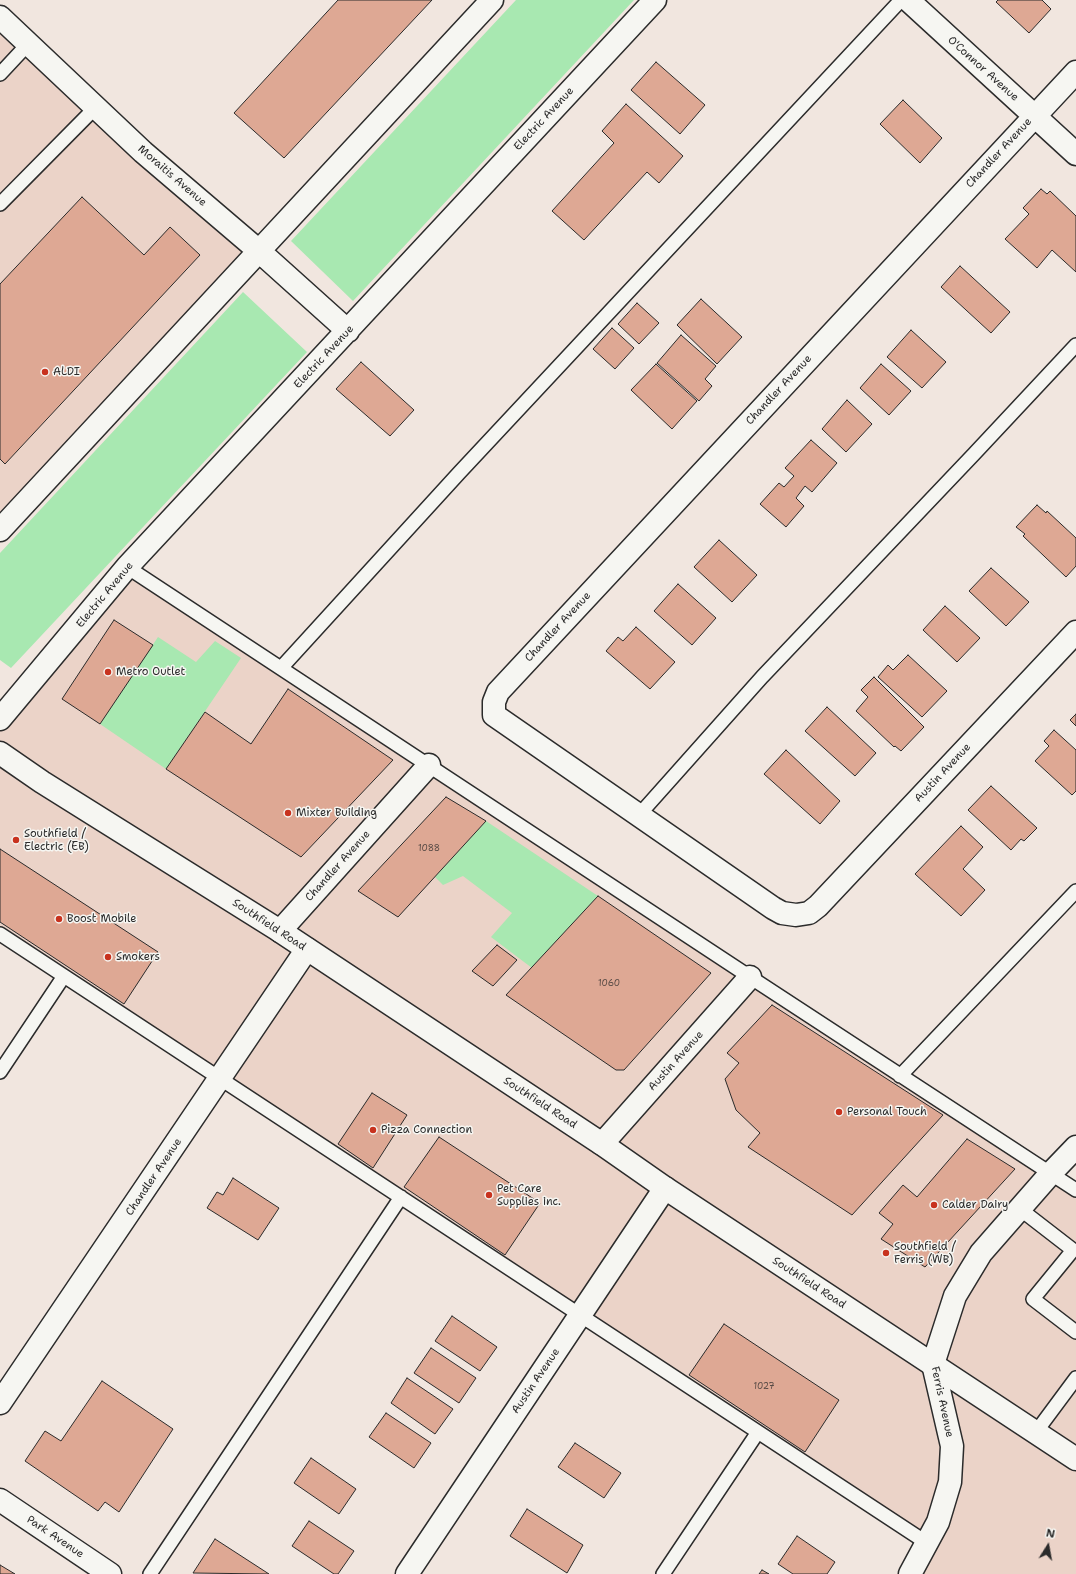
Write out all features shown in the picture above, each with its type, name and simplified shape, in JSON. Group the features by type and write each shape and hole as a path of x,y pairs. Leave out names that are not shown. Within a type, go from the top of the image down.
{"street":[{"path":"0,530 492,0"},
{"name":"Electric Avenue","path":"0,719 127,567 348,332 655,0"},
{"name":"O'Connor Avenue","path":"908,0 1076,154"},
{"name":"Moraitis Avenue","path":"0,17 143,152 259,251 348,332"},
{"name":"Chandler Avenue","path":"639,815 494,714 494,702 498,692 1034,115 1076,72"},
{"name":"Austin Avenue","path":"639,815 782,913 796,916 809,913 832,891 1076,632"},
{"name":"Southfield Road","path":"0,753 42,782 280,931 602,1144 665,1188 1076,1459"},
{"name":"Chandler Avenue","path":"280,931 429,765"},
{"name":"Chandler Avenue","path":"0,1403 307,950"},
{"name":"Austin Avenue","path":"602,1144 750,978"},
{"name":"Ferris Avenue","path":"913,1573 938,1522 950,1482 952,1446 932,1364 954,1296 981,1253 1051,1173 1076,1148"},
{"name":"Austin Avenue","path":"407,1574 665,1188"},
{"name":"Park Avenue","path":"0,1500 110,1574"}],"lane":[{"path":"281,668 459,473 901,0"},
{"path":"0,74 28,44"},
{"path":"0,204 96,107"},
{"path":"639,815 762,677 980,449 1076,345"},
{"path":"127,567 750,978 1076,1190"},
{"path":"900,1076 1076,891"},
{"path":"0,934 927,1543"},
{"path":"0,1072 64,976"},
{"path":"150,1574 401,1197"},
{"path":"1020,1209 1073,1250 1033,1299 1076,1332"},
{"path":"1036,1432 1076,1378"},
{"path":"663,1574 758,1432"}],"shaded area":[{"path":"0,17 259,251 0,530"},
{"path":"127,567 1076,1190 1076,1574 918,1574 927,1543 0,934 0,719"}],"green space":[{"path":"516,0 634,0 353,301 291,241"},
{"path":"243,292 307,352 11,668 0,660 0,553"},
{"path":"158,637 196,662 215,641 241,658 166,769 100,724"},
{"path":"486,821 598,896 532,968 491,937 512,913 463,876 443,885 435,877"}],"building":[{"path":"338,0 432,0 284,158 234,113"},
{"path":"998,0 1042,0 1051,9 1029,33 996,2"},
{"path":"656,62 705,105 680,134 631,90"},
{"path":"903,100 942,138 920,163 880,124"},
{"path":"626,104 683,156 659,183 647,172 584,240 552,211 614,143 602,131"},
{"path":"1041,189 1047,194 1050,191 1076,216 1076,272 1052,250 1037,268 1005,239 1029,214 1023,208"},
{"name":"ALDI","path":"82,197 144,255 170,227 200,255 5,464 0,459 0,284"},
{"path":"960,266 1010,312 991,333 941,287"},
{"path":"701,299 742,337 717,364 677,325"},
{"path":"637,303 659,323 639,344 618,324"},
{"path":"612,328 634,348 615,369 593,349"},
{"path":"911,330 946,362 922,388 887,357"},
{"path":"681,335 716,366 705,379 712,386 699,401 657,363"},
{"path":"361,362 414,410 390,436 336,389"},
{"path":"656,364 697,401 672,429 631,390"},
{"path":"881,364 911,391 889,415 860,388"},
{"path":"847,400 872,424 846,452 822,429"},
{"path":"811,440 837,463 812,492 805,486 796,498 804,506 786,527 760,504 779,483 784,487 794,476 785,468"},
{"path":"1037,505 1046,513 1047,511 1076,538 1076,566 1066,577 1023,536 1025,534 1016,527"},
{"path":"719,540 757,575 732,602 694,567"},
{"path":"991,568 1029,602 1006,626 969,591"},
{"path":"678,584 716,618 692,645 654,611"},
{"path":"945,606 980,638 957,662 923,630"},
{"name":"Metro Outlet","path":"114,620 153,645 100,724 62,699"},
{"path":"636,627 675,662 650,689 606,651 618,637 623,641"},
{"path":"908,655 947,691 922,717 878,677 888,665 893,670"},
{"path":"874,677 924,727 901,751 895,746 894,747 856,711 868,697 861,690"},
{"name":"Mixter Building","path":"288,689 393,760 301,857 166,769 205,712 251,744"},
{"path":"827,707 876,753 855,776 805,731"},
{"path":"1076,714 1076,726 1070,720"},
{"path":"1054,730 1076,750 1076,791 1072,795 1035,761 1049,746 1044,741"},
{"path":"786,750 840,801 820,824 764,774"},
{"path":"991,786 1037,828 1024,841 1021,839 1011,850 968,810"},
{"path":"446,797 486,821 398,917 358,891"},
{"path":"961,826 983,847 963,869 985,890 961,916 915,874"},
{"path":"0,849 158,952 124,1004 0,922"},
{"path":"598,896 711,973 624,1070 616,1070 506,995"},
{"path":"497,945 517,960 493,986 472,971"},
{"name":"Personal Touch","path":"772,1005 943,1115 852,1215 748,1147 760,1133 736,1110 725,1079 739,1063 727,1053"},
{"name":"Pizza Connection","path":"372,1093 407,1115 373,1168 338,1144"},
{"path":"439,1137 540,1203 505,1255 404,1187"},
{"name":"Calder Dairy","path":"967,1139 1015,1169 925,1267 881,1239 893,1224 879,1213 903,1185 917,1197"},
{"path":"233,1178 279,1208 258,1240 207,1208 217,1192 223,1195"},
{"path":"452,1316 497,1347 480,1371 435,1341"},
{"path":"724,1324 839,1400 805,1452 689,1375"},
{"path":"431,1348 476,1378 459,1403 414,1373"},
{"path":"407,1378 453,1409 435,1434 391,1403"},
{"path":"102,1381 173,1429 119,1512 105,1502 98,1511 25,1461 45,1431 61,1441"},
{"path":"386,1413 431,1443 414,1468 369,1437"},
{"path":"575,1443 621,1473 604,1498 558,1467"},
{"path":"311,1458 356,1489 339,1514 294,1483"},
{"path":"527,1509 583,1545 567,1573 510,1536"},
{"path":"309,1521 354,1551 338,1574 334,1574 292,1546"},
{"path":"797,1536 835,1562 827,1574 793,1574 778,1564"},
{"path":"215,1539 269,1574 193,1573"},
{"path":"0,1565 15,1574 0,1574"},
{"path":"762,1570 769,1574 759,1574"}],"place":[{"name":"ALDI","path":"45,372"},
{"name":"Metro Outlet","path":"108,672"},
{"name":"Mixter Building","path":"288,813"},
{"name":"Southfield / Electric (EB)","path":"16,840"},
{"name":"Boost Mobile","path":"59,919"},
{"name":"Smokers","path":"108,957"},
{"name":"Personal Touch","path":"839,1112"},
{"name":"Pizza Connection","path":"373,1130"},
{"name":"Pet Care Supplies inc.","path":"489,1195"},
{"name":"Calder Dairy","path":"934,1205"},
{"name":"Southfield / Ferris (WB)","path":"886,1253"}]}
